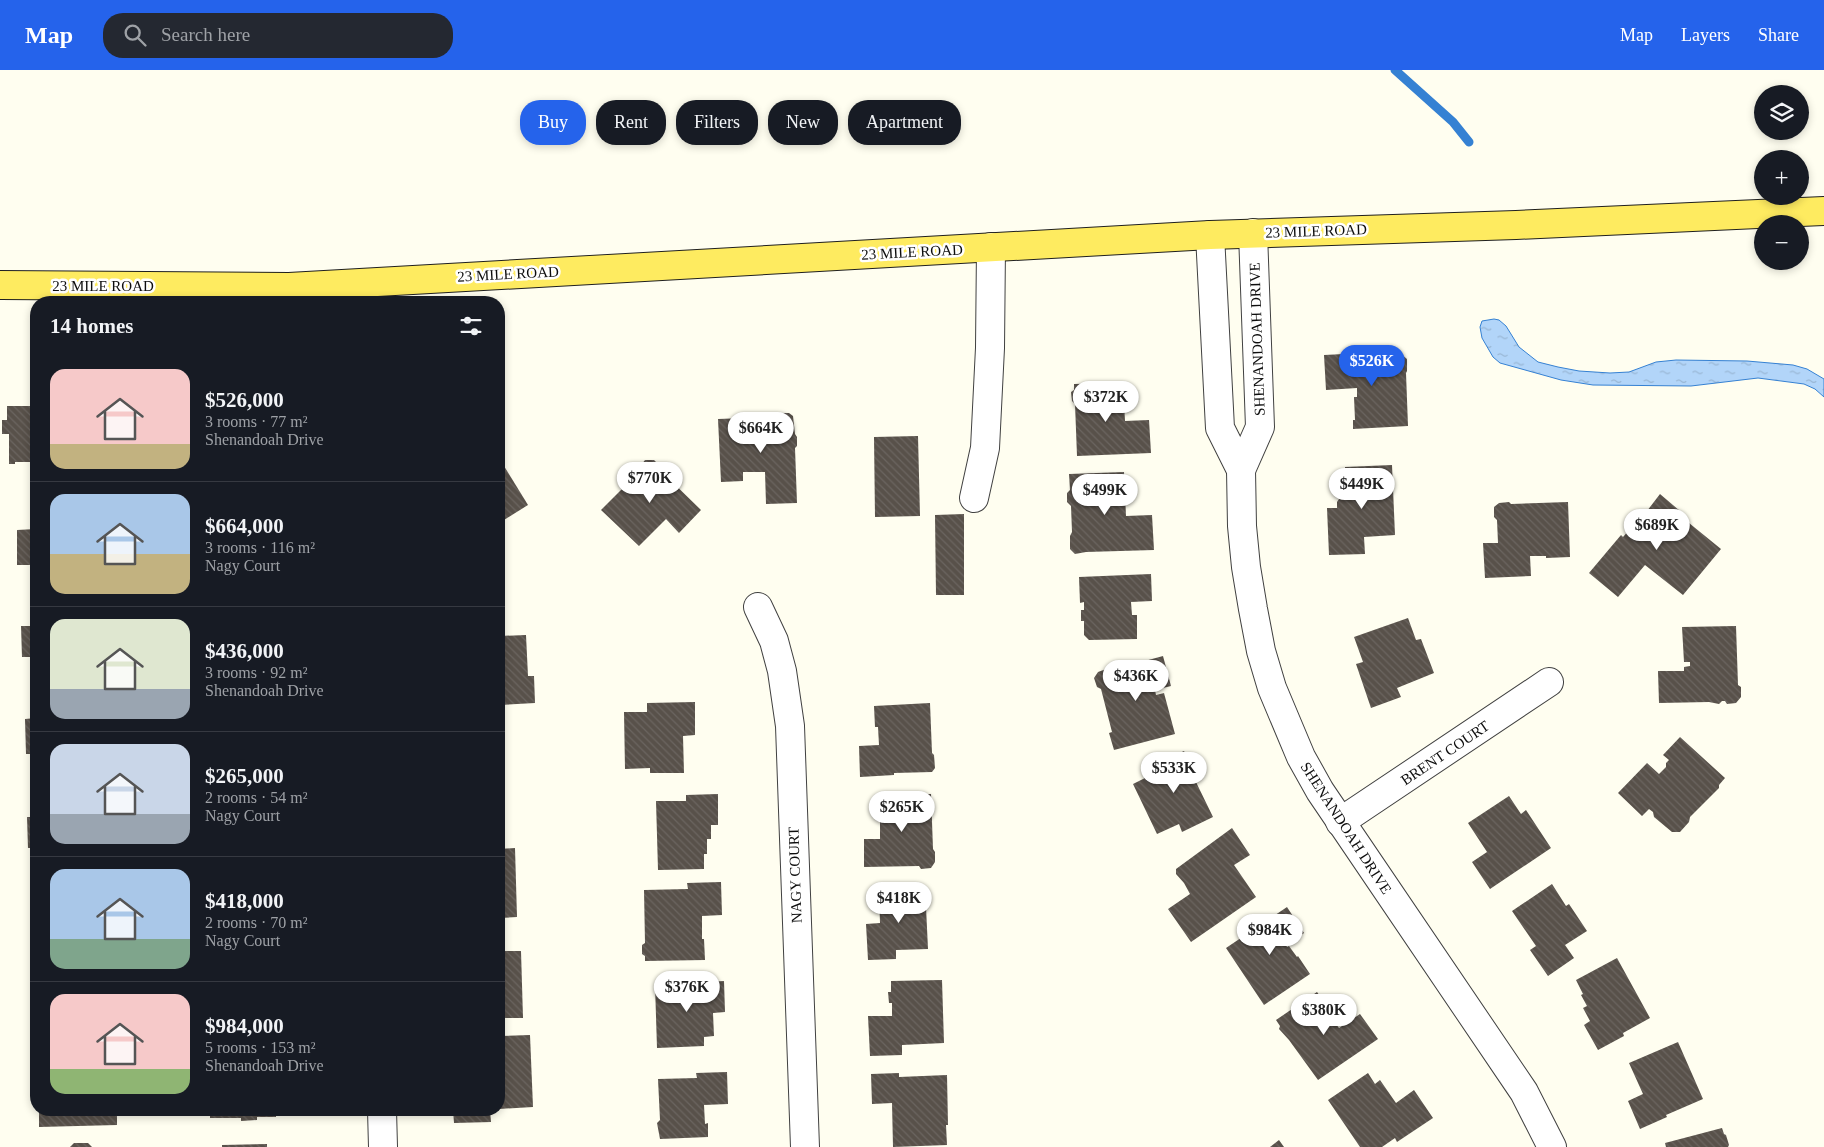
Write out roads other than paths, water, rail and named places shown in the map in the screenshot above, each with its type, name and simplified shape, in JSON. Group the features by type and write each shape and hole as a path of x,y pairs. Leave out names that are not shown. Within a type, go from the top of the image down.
{"main road":[{"name":"23 MILE ROAD","path":"0,285 289,286 1210,235 1516,225 1824,211"}],"street":[{"name":"SHENANDOAH DRIVE","path":"1253,233 1260,427 1241,470 1242,526 1246,567 1264,660 1272,688 1301,757 1340,822 1524,1092 1552,1147"},
{"name":"SHENANDOAH DRIVE","path":"1210,235 1220,428 1241,470"},
{"path":"974,498 984,448 990,348 991,247"},
{"name":"NAGY COURT","path":"758,607 776,648 787,695 790,726 805,1147"},
{"name":"BRENT COURT","path":"1340,822 1382,796 1549,682"},
{"path":"382,1116 384,1147"}],"water":[{"path":"1499,320 1506,326 1519,347 1538,362 1558,367 1579,371 1610,373 1629,372 1656,362 1676,360 1747,361 1793,365 1807,369 1824,379 1824,397 1815,389 1804,384 1758,378 1691,386 1593,385 1561,380 1500,363 1493,357 1482,338 1480,327 1482,321"}],"waterway":[{"path":"1395,70 1453,122 1469,142"}]}
